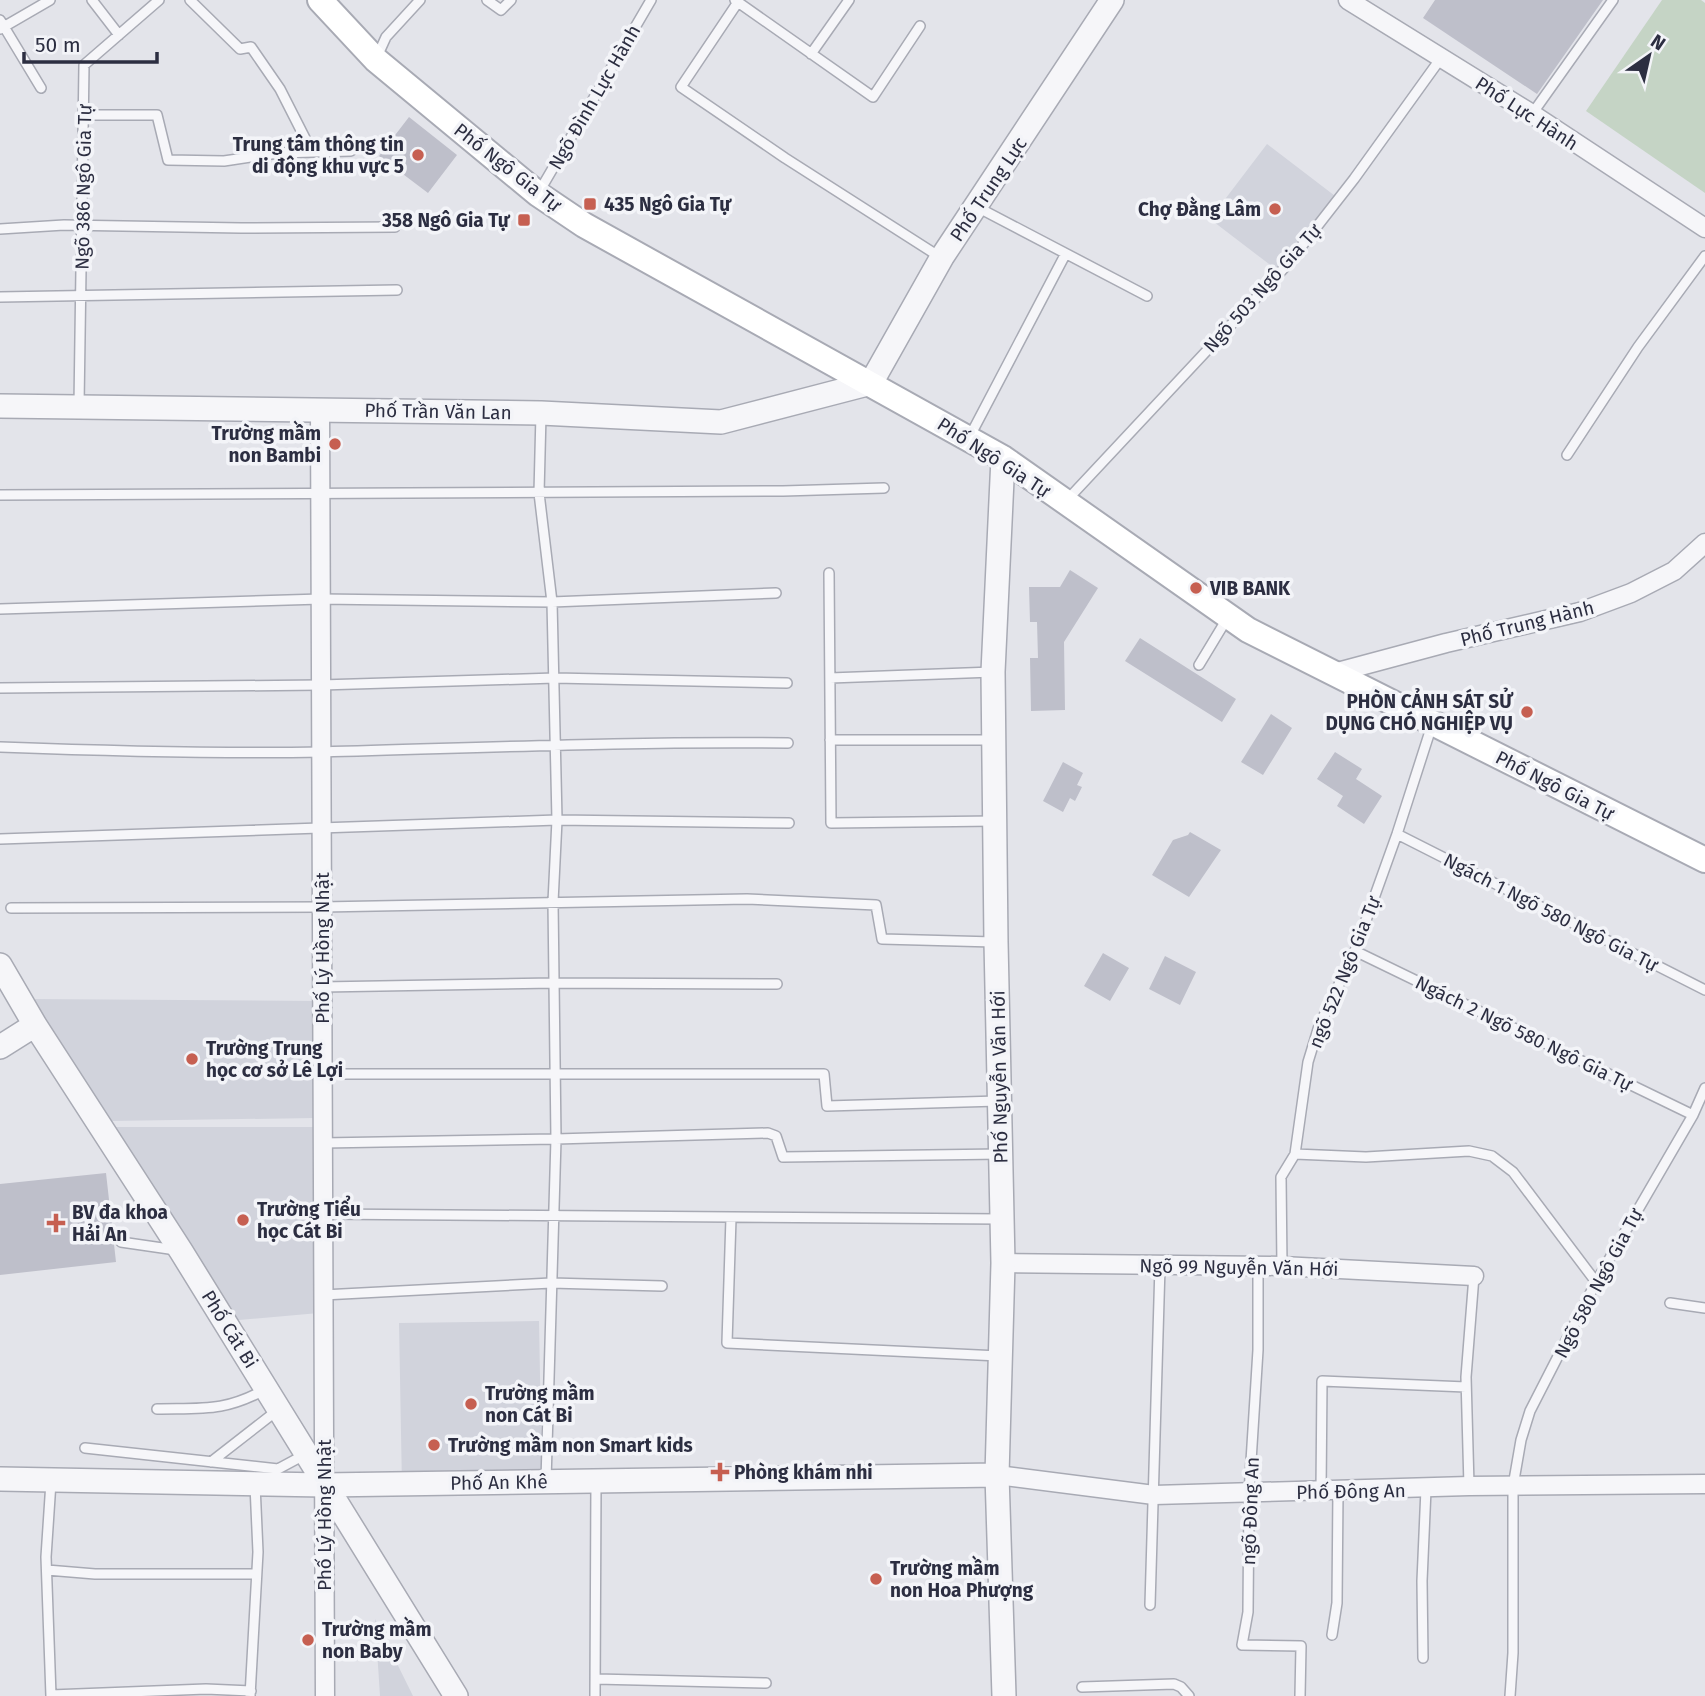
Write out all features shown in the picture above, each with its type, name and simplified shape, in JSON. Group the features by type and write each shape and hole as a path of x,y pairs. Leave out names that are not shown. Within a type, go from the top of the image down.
{"main road":[{"name":"Phố Ngô Gia Tự","path":"320,0 376,60 538,194 584,225 1003,458 1248,630 1705,860"}],"street":[{"name":"Phố Trung Lực","path":"871,383 942,257 1112,0"},
{"name":"Phố Lực Hành","path":"1348,0 1532,114 1705,228"},
{"name":"Phố Trần Văn Lan","path":"0,406 541,413 721,422 871,383"},
{"name":"Phố Lý Hồng Nhật","path":"320,410 325,1696"},
{"name":"Phố Nguyễn Văn Hới","path":"1003,458 993,672 1003,1263 997,1475 1004,1696"},
{"name":"Phố Trung Hành","path":"1334,673 1446,643 1580,612 1631,593 1674,571 1705,543"},
{"name":"Phố Cát Bi","path":"0,965 35,1025 267,1388 324,1485 456,1696"},
{"path":"0,1047 35,1025"},
{"name":"Ngõ 99 Nguyễn Văn Hới","path":"1003,1263 1282,1266 1474,1276"},
{"name":"Phố Đông An","path":"997,1475 1154,1495 1469,1486 1705,1483"},
{"name":"Phố An Khê","path":"0,1479 324,1485 997,1475"}],"lane":[{"path":"41,88 1,25 50,0"},
{"path":"92,0 119,35"},
{"name":"Ngõ 386 Ngô Gia Tự","path":"79,407 84,65 159,0"},
{"path":"190,0 240,49 251,47 280,89 312,152"},
{"path":"376,60 386,37 420,0"},
{"path":"486,0 500,10 511,0"},
{"path":"811,54 849,0"},
{"path":"1532,114 1614,0"},
{"path":"920,26 873,97 737,1 681,88 785,158 942,257"},
{"name":"Ngõ Đình Lực Hành","path":"538,194 645,2"},
{"name":"Ngõ 503 Ngô Gia Tự","path":"1065,503 1287,265 1354,180 1441,58"},
{"path":"84,115 157,116 168,160 224,161 278,153 351,151"},
{"path":"977,207 1147,296"},
{"path":"0,229 81,225 395,227"},
{"path":"969,438 1065,255"},
{"path":"1567,455 1638,347 1705,256"},
{"path":"0,297 397,290"},
{"path":"541,413 539,493 552,602 556,820 553,902 556,1139 546,1481"},
{"path":"0,495 539,493 884,488"},
{"path":"829,573 831,823 995,821"},
{"path":"0,609 321,599 552,602 776,593"},
{"path":"1199,665 1228,616"},
{"path":"830,678 993,672"},
{"path":"0,688 321,685 555,678 787,683"},
{"name":"ngõ 522 Ngô Gia Tự","path":"1282,1266 1281,1177 1295,1154 1308,1062 1319,1026 1355,951 1397,834 1432,723"},
{"path":"830,740 994,740"},
{"path":"0,747 137,752 321,752 555,744 788,743"},
{"path":"0,839 556,820 789,823"},
{"name":"Ngách 1 Ngõ 580 Ngô Gia Tự","path":"1397,834 1705,990"},
{"path":"11,908 322,907 747,899 876,905 882,939 996,942"},
{"name":"Ngách 2 Ngõ 580 Ngô Gia Tự","path":"1355,951 1693,1115"},
{"path":"322,988 554,983 778,984"},
{"path":"322,1074 824,1074 827,1106 1000,1100"},
{"name":"Ngõ 580 Ngô Gia Tự","path":"1510,1696 1513,1653 1513,1486 1521,1440 1531,1411 1596,1282 1693,1115 1705,1088"},
{"path":"323,1143 768,1133 776,1136 783,1157 1001,1154"},
{"path":"1295,1154 1366,1157 1469,1151 1492,1156 1513,1172 1596,1282"},
{"path":"323,1214 1002,1219"},
{"path":"732,1218 727,1343 1001,1356"},
{"path":"121,1242 181,1251"},
{"path":"1150,1605 1160,1266"},
{"name":"ngõ Đông An","path":"1258,1267 1258,1350 1249,1493 1248,1612 1242,1644 1301,1646 1300,1696"},
{"path":"1469,1486 1466,1387 1474,1276"},
{"path":"323,1295 551,1283 662,1286"},
{"path":"1670,1303 1705,1308"},
{"path":"1332,1634 1338,1603 1322,1381 1466,1387"},
{"path":"157,1409 218,1408 242,1402 267,1388"},
{"path":"211,1462 279,1409"},
{"path":"85,1448 278,1469 306,1454"},
{"path":"51,1480 47,1570 51,1695 206,1689 251,1693 258,1552 255,1483"},
{"path":"596,1481 596,1696"},
{"path":"1423,1658 1422,1569 1426,1489"},
{"path":"47,1570 95,1574 256,1574"},
{"path":"596,1679 766,1682"},
{"path":"1082,1687 1174,1684 1189,1696"}],"shaded area":[{"name":"Chợ Đằng Lâm","path":"1267,144 1339,199 1282,274 1210,219"},
{"name":"Trường Trung học cơ sở Lê Lợi","path":"28,999 317,1001 314,1118 110,1121"},
{"name":"Trường Tiểu học Cát Bi","path":"111,1127 320,1127 319,1313 228,1321"},
{"name":"Trường mầm non Cát Bi","path":"539,1321 542,1486 402,1487 399,1323"},
{"path":"375,1619 413,1696 380,1696"}],"green space":[{"path":"1662,0 1701,0 1705,3 1705,193 1586,111"}],"building":[{"path":"1435,0 1603,0 1537,94 1423,18"},
{"name":"Trung tâm thông tin di động khu vực 5","path":"409,117 457,155 428,193 379,156"},
{"path":"1070,570 1098,588 1064,642 1065,710 1031,711 1030,658 1038,658 1037,622 1030,622 1029,587 1060,587"},
{"path":"1140,638 1236,699 1222,722 1125,661"},
{"path":"1271,714 1292,728 1263,775 1241,762"},
{"path":"1335,752 1362,769 1356,779 1382,796 1364,824 1337,806 1343,796 1317,779"},
{"path":"1063,762 1083,773 1077,785 1082,787 1075,801 1070,798 1063,812 1043,801"},
{"path":"1190,832 1221,850 1189,897 1152,875 1173,840"},
{"path":"1103,953 1129,968 1110,1001 1084,986"},
{"path":"1165,956 1196,972 1180,1005 1149,989"},
{"name":"BV đa khoa Hải An","path":"106,1173 116,1262 0,1275 0,1184"}],"place":[{"name":"Trung tâm thông tin di động khu vực 5","path":"418,155"},
{"name":"435 Ngô Gia Tự","path":"590,204"},
{"name":"Chợ Đằng Lâm","path":"1275,209"},
{"name":"358 Ngô Gia Tự","path":"524,220"},
{"name":"Trường mầm non Bambi","path":"335,444"},
{"name":"VIB BANK","path":"1196,588"},
{"name":"PHÒN CẢNH SÁT SỬ DỤNG CHÓ NGHIỆP VỤ","path":"1527,712"},
{"name":"Trường Trung học cơ sở Lê Lợi","path":"192,1059"},
{"name":"Trường Tiểu học Cát Bi","path":"243,1220"},
{"name":"BV đa khoa Hải An","path":"56,1223"},
{"name":"Trường mầm non Cát Bi","path":"471,1404"},
{"name":"Trường mầm non Smart kids","path":"434,1445"},
{"name":"Phòng khám nhi","path":"720,1472"},
{"name":"Trường mầm non Hoa Phượng","path":"876,1579"},
{"name":"Trường mầm non Baby","path":"308,1640"}]}
